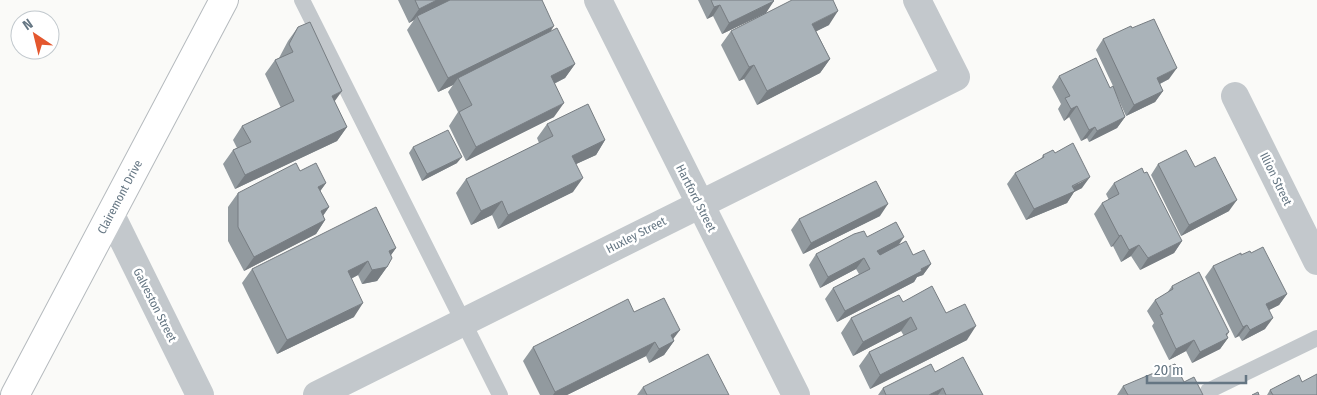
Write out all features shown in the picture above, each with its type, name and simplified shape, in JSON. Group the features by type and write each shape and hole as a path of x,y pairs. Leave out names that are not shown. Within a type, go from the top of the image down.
{"main road":[{"name":"Clairemont Drive","path":"14,395 224,0"}],"street":[{"name":"Hartford Street","path":"598,0 796,395"},
{"name":"Huxley Street","path":"317,395 956,77 917,0"},
{"name":"Illion Street","path":"1235,96 1317,261"},
{"name":"Galveston Street","path":"111,215 200,395"}],"lane":[{"path":"302,0 500,395"},
{"path":"1208,391 1317,338"}],"building":[{"path":"415,0 437,0 419,9"},
{"path":"450,0 542,0 554,26 448,78 417,16"},
{"path":"711,0 774,1 729,23 720,5 714,7"},
{"path":"792,0 833,0 838,11 812,24 830,59 767,91 754,65 749,67 731,31"},
{"path":"1154,19 1177,68 1157,78 1163,91 1134,105 1103,39 1131,26 1132,28"},
{"path":"310,22 342,91 332,96 347,127 245,175 233,150 251,142 242,126 294,101 275,60 293,52 289,44 298,27"},
{"path":"557,28 575,64 551,76 564,103 476,147 459,112 472,105 458,78"},
{"path":"1096,58 1110,88 1113,86 1125,117 1097,131 1095,127 1089,130 1077,106 1071,109 1065,98 1070,96 1059,76"},
{"path":"588,104 605,140 572,156 583,178 508,215 502,201 481,211 466,179 553,136 547,124"},
{"path":"448,130 462,157 427,174 413,147"},
{"path":"1073,143 1090,177 1072,186 1075,191 1034,209 1015,173 1044,157 1043,155 1053,150 1055,153"},
{"path":"1186,150 1195,167 1215,157 1237,200 1189,225 1158,164"},
{"path":"296,163 300,171 316,163 326,183 318,187 329,207 321,211 325,220 254,257 238,227 238,193"},
{"path":"1142,168 1144,173 1147,172 1182,241 1148,258 1139,245 1129,250 1121,235 1119,236 1102,203 1119,194 1114,183"},
{"path":"876,181 888,204 811,243 799,219"},
{"path":"376,207 396,248 389,251 392,258 387,267 372,270 368,261 348,271 363,303 287,340 252,269"},
{"path":"896,222 904,237 877,251 880,255 906,241 913,255 924,250 931,264 921,269 922,271 845,311 833,288 870,269 864,258 828,277 816,254 854,234 864,231 867,237"},
{"path":"1263,247 1287,294 1266,304 1273,318 1250,330 1247,325 1243,327 1213,266 1241,253 1241,255 1250,251 1251,253"},
{"path":"1199,272 1229,332 1226,334 1228,338 1200,352 1194,340 1176,349 1160,315 1163,314 1155,300 1173,289 1172,286"},
{"path":"932,286 946,313 965,304 976,326 880,375 869,352 917,329 911,317 863,342 851,318 899,295 903,302"},
{"path":"664,298 680,330 671,335 674,341 659,349 655,342 555,392 533,347 628,299 634,312"},
{"path":"708,354 729,395 647,395 643,387"},
{"path":"963,357 983,395 946,395 943,388 929,395 886,395 883,388 931,364 935,372"},
{"path":"1175,364 1184,382 1194,377 1203,395 1128,395 1123,386"},
{"path":"1317,374 1317,395 1273,395 1270,390 1299,375 1302,382"}]}
